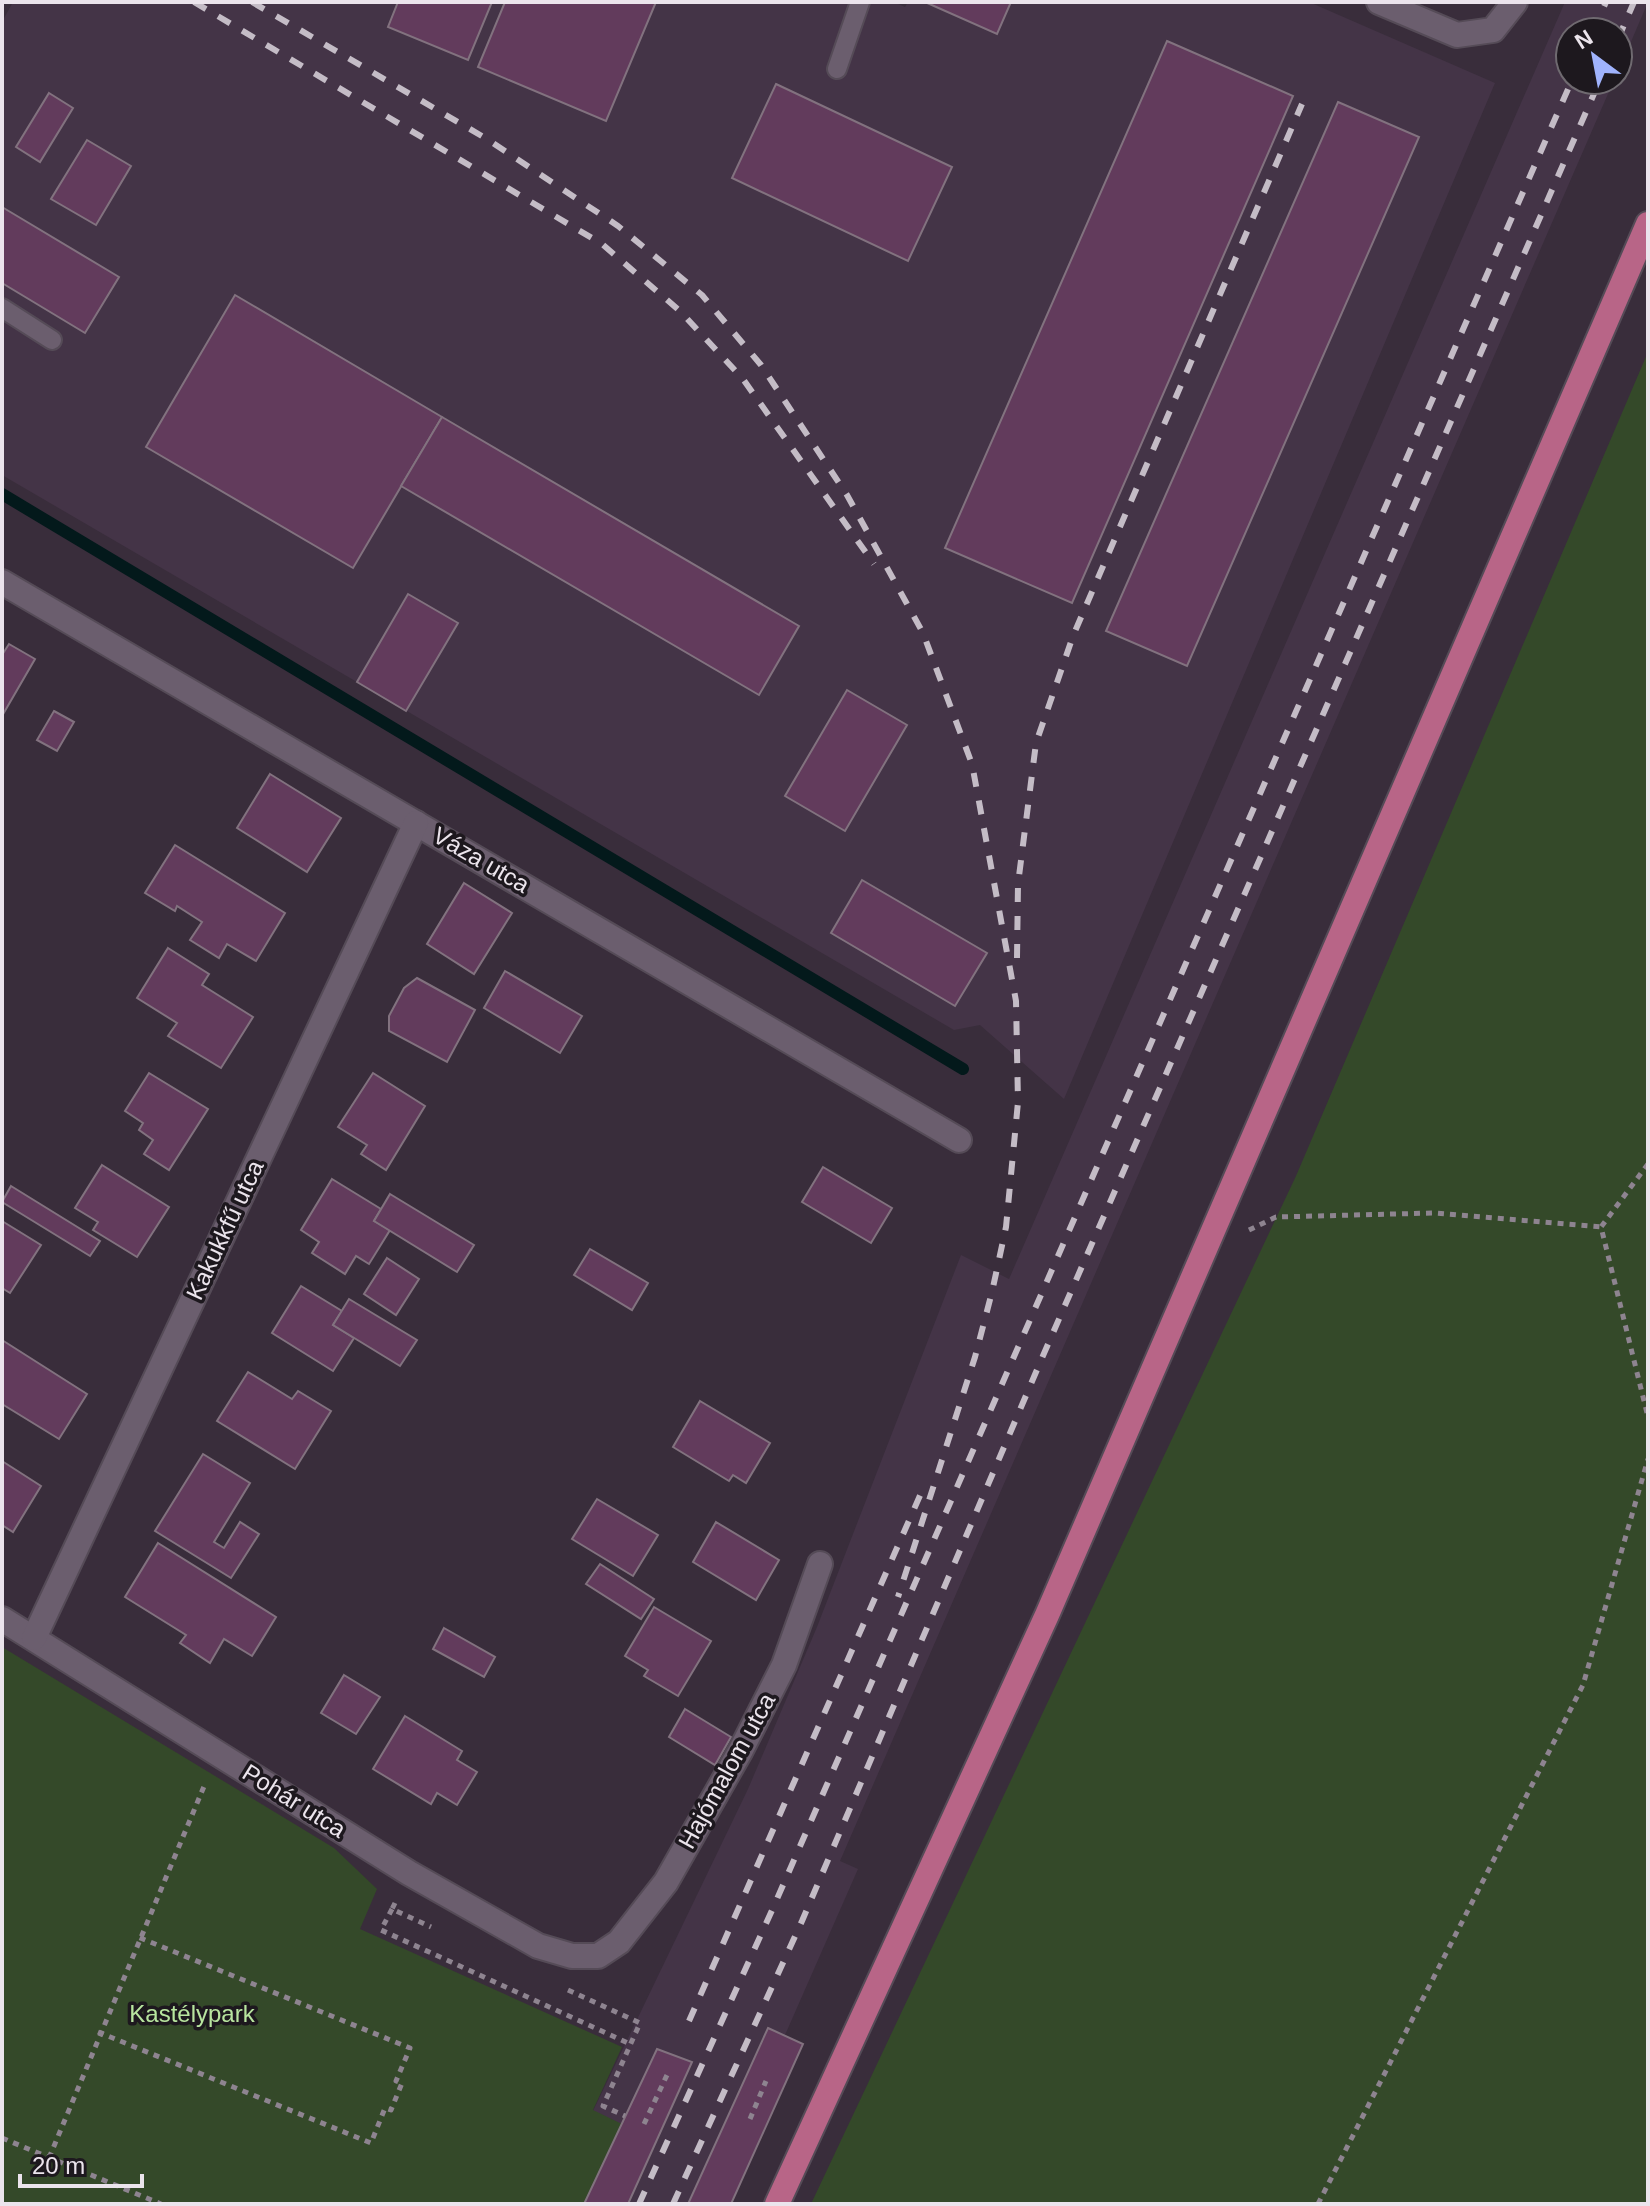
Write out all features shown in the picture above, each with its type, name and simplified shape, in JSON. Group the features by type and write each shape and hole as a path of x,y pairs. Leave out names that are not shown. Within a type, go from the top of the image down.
{"main road":[{"path":"777,2204 1047,1615 1648,224"}],"street":[{"path":"1379,2 1457,35 1493,30 1515,2"},
{"name":"Váza utca","path":"2,582 959,1140"},
{"name":"Kakukkfű utca","path":"34,1638 416,823"},
{"name":"Hajómalom utca","path":"598,1956 619,1942 666,1882 719,1789 784,1665 820,1564"},
{"name":"Pohár utca","path":"2,1619 409,1873 538,1946 572,1956 598,1956"}],"lane":[{"path":"837,69 860,2"},
{"path":"2,308 52,340"}],"path":[{"path":"1601,1227 1648,1164"},
{"path":"1276,1217 1434,1213 1601,1227"},
{"path":"1601,1227 1648,1417"},
{"path":"1318,2204 1583,1685 1648,1459"},
{"path":"49,2158 98,2032 218,1754"},
{"path":"392,1909 381,1930 630,2044"},
{"path":"98,2032 371,2143 385,2108 391,2110 402,2083 396,2081 410,2048 138,1937"},
{"path":"625,2116 603,2106 640,2023"},
{"path":"644,2124 667,2075"},
{"path":"750,2119 766,2081"},
{"path":"2,2138 161,2204"}],"shaded area":[{"path":"13,2 894,2 905,7 908,2 1309,2 1495,83 1064,1099 980,1025 954,1030 2,475 2,22"},
{"path":"1565,2 1648,2 1634,35 1634,16 1559,16"},
{"path":"1554,27 1554,96 1607,96 840,1861 858,1869 785,2035 803,2044 731,2204 584,2204 593,2111 748,1789 817,1627 961,1255 1009,1279"}],"green space":[{"path":"1648,352 1648,2204 811,2204 1296,1176"},
{"name":"Kastélypark","path":"2,1647 334,1848 377,1889 360,1929 622,2047 593,2110 622,2124 584,2204 2,2204"}],"building":[{"path":"398,2 492,2 468,60 388,27"},
{"path":"505,2 656,2 606,121 478,67"},
{"path":"925,2 1011,2 997,34"},
{"path":"1167,41 1293,96 1072,603 945,548"},
{"path":"776,84 952,167 908,261 732,178"},
{"path":"49,93 73,108 40,162 16,147"},
{"path":"1338,102 1419,137 1187,666 1106,631"},
{"path":"87,140 131,166 96,225 51,199"},
{"path":"2,207 119,277 85,333 2,283"},
{"path":"235,295 442,417 353,568 146,447"},
{"path":"442,417 799,626 759,695 401,486"},
{"path":"408,594 458,623 406,711 357,682"},
{"path":"9,644 35,659 2,716 2,655"},
{"path":"847,690 907,725 845,831 785,796"},
{"path":"54,711 74,722 57,751 37,740"},
{"path":"270,774 341,818 307,872 237,828"},
{"path":"175,845 285,913 256,961 227,944 219,958 190,940 202,922 177,906 175,911 145,893"},
{"path":"862,880 987,953 955,1006 831,933"},
{"path":"464,883 512,913 474,974 427,944"},
{"path":"168,948 209,974 202,985 253,1017 221,1068 168,1036 177,1023 137,998"},
{"path":"505,971 582,1016 560,1053 484,1008"},
{"path":"417,978 475,1010 447,1062 389,1031 389,1016 404,988"},
{"path":"149,1073 208,1109 169,1170 144,1154 153,1140 139,1130 143,1123 125,1111"},
{"path":"373,1073 425,1106 386,1170 361,1154 367,1145 338,1127"},
{"path":"102,1165 169,1207 137,1257 93,1230 98,1222 75,1208"},
{"path":"823,1167 892,1208 871,1243 802,1202"},
{"path":"332,1179 381,1209 374,1221 390,1230 369,1264 356,1256 345,1274 312,1253 319,1242 301,1230"},
{"path":"11,1186 100,1241 90,1256 2,1202"},
{"path":"390,1194 474,1245 457,1272 374,1221"},
{"path":"2,1221 41,1245 10,1293 2,1288"},
{"path":"590,1249 648,1283 632,1310 574,1275"},
{"path":"387,1258 419,1279 396,1315 364,1294"},
{"path":"301,1286 342,1311 333,1325 354,1338 333,1371 272,1333"},
{"path":"349,1299 417,1340 400,1366 333,1325"},
{"path":"2,1340 87,1394 59,1439 2,1404"},
{"path":"248,1372 292,1399 298,1391 331,1411 295,1469 217,1421"},
{"path":"700,1401 770,1443 746,1483 733,1475 729,1481 673,1447"},
{"path":"203,1454 250,1483 214,1542 224,1548 240,1522 259,1534 231,1578 155,1531"},
{"path":"2,1461 41,1486 13,1532 2,1525"},
{"path":"597,1499 658,1535 633,1576 572,1539"},
{"path":"716,1522 779,1560 756,1600 693,1562"},
{"path":"158,1543 276,1617 252,1656 224,1639 210,1663 180,1643 186,1635 125,1597"},
{"path":"600,1564 654,1599 641,1619 586,1584"},
{"path":"654,1607 711,1641 678,1696 644,1676 648,1670 625,1656"},
{"path":"444,1628 495,1657 484,1677 433,1649"},
{"path":"344,1675 380,1697 356,1734 321,1713"},
{"path":"685,1709 731,1737 715,1765 669,1737"},
{"path":"405,1716 462,1751 457,1760 477,1772 457,1805 437,1793 431,1804 373,1769"},
{"path":"768,2028 803,2044 731,2204 688,2204"},
{"path":"657,2049 692,2062 628,2204 584,2204"}],"waterway":[{"path":"2,494 963,1069"}],"railway":[{"path":"194,2 602,244 680,311 743,379 874,564"},
{"path":"252,2 487,139 618,226 702,295 761,365 847,495 923,633 972,764 1016,1001 1018,1102 1006,1227 992,1292 975,1357 898,1597"},
{"path":"1600,16 1606,2"},
{"path":"1628,16 1634,2"},
{"path":"639,2204 773,1908 1565,96"},
{"path":"673,2204 802,1921 1042,1358 1593,96"},
{"path":"1017,958 1018,884 1036,743 1073,636 1302,104"},
{"path":"689,2021 922,1491"}]}
